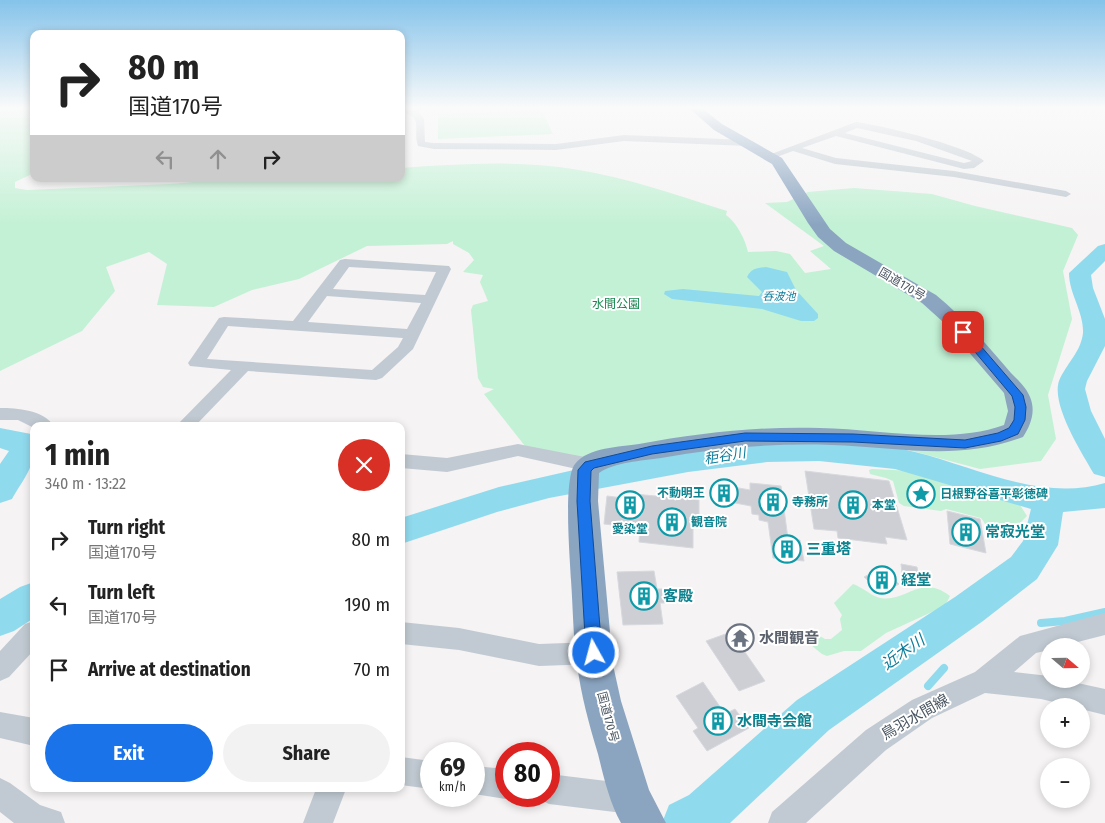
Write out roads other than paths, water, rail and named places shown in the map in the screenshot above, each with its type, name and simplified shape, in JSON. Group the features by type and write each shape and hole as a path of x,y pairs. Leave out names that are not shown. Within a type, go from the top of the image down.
{"highway":[{"name":"国道170号","path":"638,812 602,701 594,653 586,478 652,450 745,437 853,438 965,444 986,441 1014,431 1020,420 1021,407 1017,395 994,366 935,304 857,258 831,240 814,220 780,166 771,156 756,147"}],"street":[{"path":"771,156 798,147"},
{"path":"892,147 964,166 971,166 980,161 964,153 944,147"},
{"path":"794,149 840,162 954,174 1066,194"},
{"path":"298,325 345,263 444,270 429,299 413,334 405,350 376,376 196,363 224,321 413,334"},
{"path":"322,292 429,299"},
{"path":"189,422 244,366"},
{"path":"0,414 21,414 37,422"},
{"path":"405,461 448,465 518,450 586,478"},
{"path":"984,681 1029,644 1105,624"},
{"path":"405,633 459,639 539,654 594,653"},
{"path":"0,669 30,636"},
{"name":"鳥羽水間線","path":"783,823 876,740 922,709 984,681 1041,686 1105,702"},
{"path":"0,725 30,731"},
{"path":"405,772 420,774"},
{"path":"318,823 330,792"},
{"path":"560,792 638,812"},
{"path":"0,793 33,819 50,823"}],"water":[{"name":"呑波池","path":"766,267 787,272 796,290 818,314 818,318 814,321 801,321 762,309 672,299 664,294 665,291 683,289 759,296 762,292 747,277 753,270"}],"waterway":[{"name":"近木川","path":"1105,250 1080,273 1080,281 1093,318 1095,332 1093,345 1073,381 1071,389 1082,424 1105,466"},
{"name":"秬谷川","path":"0,438 20,441 24,451 0,491"},
{"name":"秬谷川","path":"405,530 485,503 549,486 688,461 767,452 846,452 895,458 1039,499 1073,500 1098,498 1105,495"},
{"name":"近木川","path":"687,823 706,812 813,715 969,609 1024,568 1040,545 1045,514 1052,500"},
{"name":"秬谷川","path":"0,619 30,600"},
{"path":"1041,623 1065,621 1105,612"},
{"path":"928,686 944,668"}],"place":[{"name":"不動明王","path":"724,493"},
{"name":"日根野谷喜平彰徳碑","path":"921,494"},
{"name":"寺務所","path":"773,502"},
{"name":"愛染堂","path":"630,505"},
{"name":"本堂","path":"853,505"},
{"name":"観音院","path":"672,522"},
{"name":"常寂光堂","path":"966,532"},
{"name":"三重塔","path":"787,549"},
{"name":"経堂","path":"882,580"},
{"name":"客殿","path":"644,596"},
{"name":"水間観音","path":"740,638"},
{"name":"水間寺会館","path":"718,721"}],"park label":[{"name":"水間公園","path":"616,304"}]}
